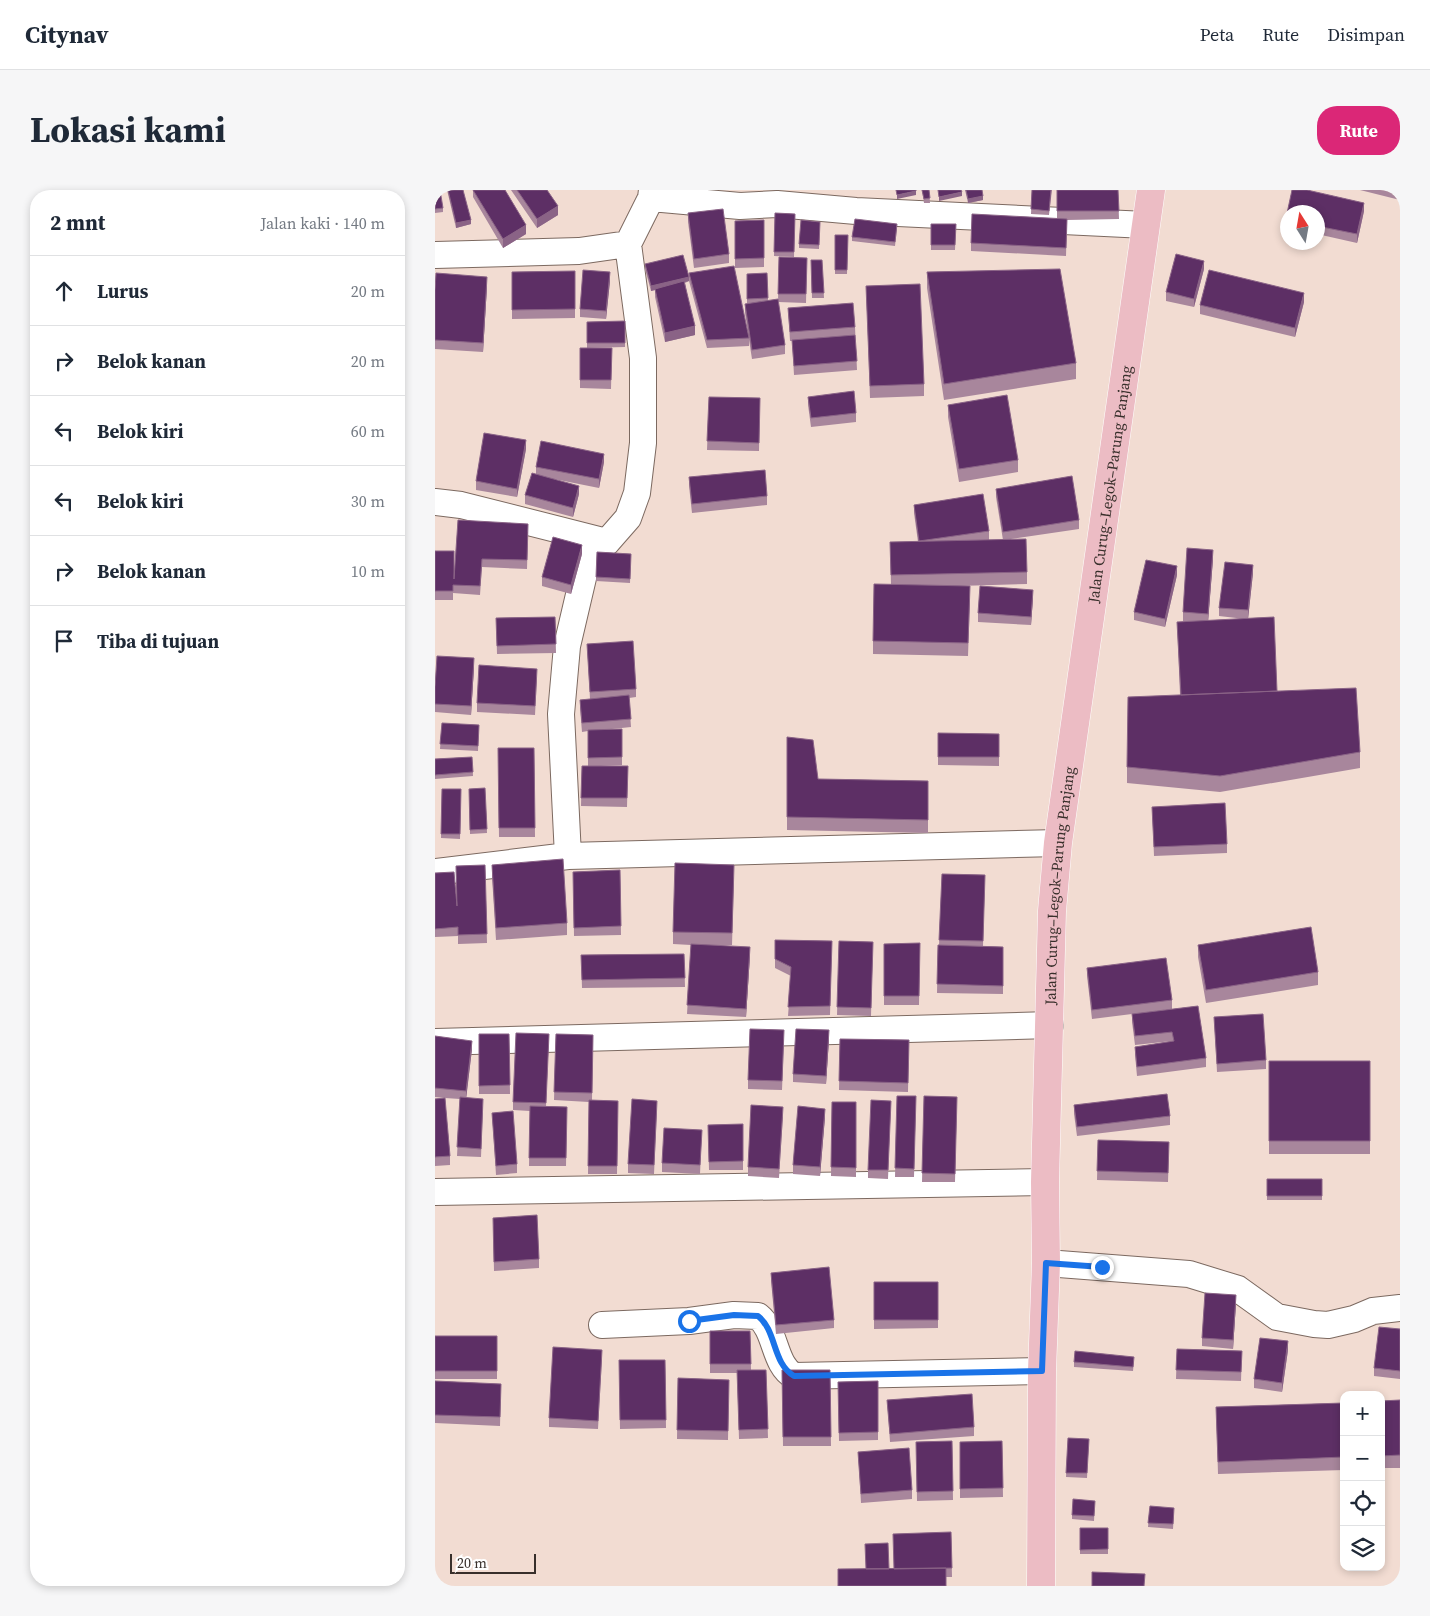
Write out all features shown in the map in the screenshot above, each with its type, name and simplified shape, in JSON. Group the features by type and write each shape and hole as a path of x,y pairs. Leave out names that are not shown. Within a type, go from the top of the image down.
{"main road":[{"name":"Jalan Curug–Legok–Parung Panjang","path":"1041,1586 1042,1371 1046,1263 1045,1182 1052,911 1058,843 1151,190"}],"street":[{"path":"568,856 561,714 567,646 586,565 594,552 607,542 628,518 637,493 643,443 643,358 628,244 651,194 740,206 777,197 856,211 1146,225"},
{"path":"435,255 579,251 628,244"},
{"path":"435,502 461,505 607,542"},
{"path":"435,872 568,856 1058,843"},
{"path":"435,1042 1050,1025"},
{"path":"435,1192 1045,1182"},
{"path":"1046,1263 1189,1274 1238,1289 1277,1317 1314,1324 1328,1325 1354,1319 1373,1311 1400,1308"},
{"path":"601,1325 689,1321 734,1315 758,1316 769,1330 786,1371 794,1376 1042,1371"}],"building":[{"path":"435,190 440,190 443,208 435,209"},
{"path":"448,190 463,190 471,220 456,223"},
{"path":"473,190 505,190 526,225 503,239"},
{"path":"517,190 547,190 558,206 537,219"},
{"path":"896,190 916,190 916,191 897,195"},
{"path":"922,190 929,190 930,198 924,199"},
{"path":"938,190 961,190 962,192 939,197"},
{"path":"966,190 982,190 983,196 968,199"},
{"path":"1032,190 1051,190 1049,211 1031,209"},
{"path":"1057,190 1118,190 1119,211 1057,211"},
{"path":"1292,190 1307,190 1364,203 1357,234 1325,228 1325,205 1289,205"},
{"path":"723,209 729,254 694,259 688,213"},
{"path":"775,213 795,214 794,252 774,252"},
{"path":"972,214 1067,219 1066,248 971,243"},
{"path":"855,219 897,224 895,242 852,237"},
{"path":"764,220 764,258 735,259 735,221"},
{"path":"801,220 820,222 819,245 799,244"},
{"path":"931,224 956,224 955,245 931,245"},
{"path":"835,235 848,235 847,270 835,270"},
{"path":"1176,254 1204,261 1194,299 1166,292"},
{"path":"683,255 689,277 651,286 645,264"},
{"path":"779,257 807,258 806,294 778,294"},
{"path":"811,260 822,260 824,293 812,293"},
{"path":"734,266 749,338 707,340 689,273"},
{"path":"1060,269 1076,363 944,384 927,272"},
{"path":"583,270 610,272 606,311 580,309"},
{"path":"1209,270 1304,293 1295,328 1200,305"},
{"path":"575,271 575,309 512,310 512,272"},
{"path":"436,273 487,277 483,343 435,340"},
{"path":"767,273 768,298 747,299 747,274"},
{"path":"684,281 695,326 665,333 655,289"},
{"path":"920,284 924,384 870,386 866,286"},
{"path":"778,299 785,345 752,350 745,304"},
{"path":"853,303 855,327 790,332 788,308"},
{"path":"625,321 625,343 587,343 587,322"},
{"path":"855,335 857,361 794,366 792,340"},
{"path":"580,348 612,348 611,380 580,380"},
{"path":"854,391 856,413 811,418 808,397"},
{"path":"1007,395 1018,460 959,469 948,405"},
{"path":"709,397 760,398 759,443 707,441"},
{"path":"484,433 526,440 517,489 476,481"},
{"path":"541,441 604,454 599,479 536,467"},
{"path":"765,470 767,496 692,504 689,477"},
{"path":"532,473 579,486 573,508 525,495"},
{"path":"1072,476 1079,520 1003,532 996,489"},
{"path":"983,494 989,531 919,541 914,505"},
{"path":"458,520 528,524 527,560 482,559 480,586 453,585 453,591 435,591 435,551 454,551 454,579"},
{"path":"553,537 582,545 571,585 542,577"},
{"path":"1026,539 1027,572 891,575 890,542"},
{"path":"1187,548 1213,550 1208,614 1183,612"},
{"path":"597,552 631,554 630,579 596,577"},
{"path":"1146,560 1177,566 1165,619 1134,612"},
{"path":"1225,562 1253,565 1248,610 1219,608"},
{"path":"874,584 970,586 968,643 873,641"},
{"path":"980,586 1033,590 1031,617 978,613"},
{"path":"555,617 556,644 497,646 496,618"},
{"path":"1274,617 1277,691 1181,695 1177,622"},
{"path":"633,641 636,689 590,692 587,644"},
{"path":"437,656 474,658 471,706 435,704"},
{"path":"479,665 537,669 535,706 477,703"},
{"path":"1356,688 1360,752 1220,776 1127,767 1128,697"},
{"path":"629,695 631,719 582,723 580,700"},
{"path":"442,723 479,725 478,746 440,744"},
{"path":"622,729 622,757 588,758 588,730"},
{"path":"938,733 999,734 999,757 938,757"},
{"path":"787,737 813,740 818,779 928,781 928,820 787,817"},
{"path":"498,748 534,748 535,828 499,828"},
{"path":"472,757 473,772 435,775 435,759"},
{"path":"582,766 628,766 627,798 581,798"},
{"path":"485,788 487,829 470,830 469,789"},
{"path":"442,789 461,789 460,834 441,834"},
{"path":"1225,803 1227,844 1154,847 1152,807"},
{"path":"563,859 567,923 496,928 492,865"},
{"path":"675,863 734,865 732,933 673,932"},
{"path":"485,865 487,934 458,935 458,927 435,929 435,873 454,872 457,906 456,866"},
{"path":"620,870 621,926 574,928 573,872"},
{"path":"942,874 985,875 983,941 939,940"},
{"path":"1311,927 1318,972 1206,990 1198,945"},
{"path":"775,940 832,941 830,1006 788,1007 791,967 775,959"},
{"path":"839,941 873,942 871,1008 837,1007"},
{"path":"920,943 919,996 884,996 884,944"},
{"path":"691,944 750,947 746,1009 687,1005"},
{"path":"938,945 1003,947 1003,986 937,984"},
{"path":"684,954 685,978 582,980 581,955"},
{"path":"1166,958 1172,1000 1092,1010 1087,968"},
{"path":"1198,1006 1206,1058 1137,1067 1135,1047 1174,1041 1172,1032 1135,1036 1132,1014"},
{"path":"1263,1014 1266,1060 1217,1064 1214,1017"},
{"path":"750,1029 784,1030 782,1081 748,1080"},
{"path":"796,1029 829,1030 826,1076 793,1074"},
{"path":"516,1033 549,1034 546,1103 513,1102"},
{"path":"479,1034 509,1034 510,1085 479,1086"},
{"path":"556,1034 593,1035 592,1093 554,1092"},
{"path":"435,1036 472,1041 466,1091 435,1088"},
{"path":"840,1039 909,1040 908,1083 839,1081"},
{"path":"1269,1061 1370,1061 1370,1141 1269,1141"},
{"path":"1167,1094 1170,1116 1077,1127 1074,1105"},
{"path":"897,1096 916,1096 914,1169 895,1168"},
{"path":"924,1096 957,1097 955,1174 922,1173"},
{"path":"460,1097 483,1099 481,1149 457,1147"},
{"path":"445,1098 450,1156 435,1157 435,1099"},
{"path":"632,1099 657,1101 654,1165 628,1164"},
{"path":"589,1100 618,1101 617,1166 588,1166"},
{"path":"871,1100 891,1101 888,1170 868,1170"},
{"path":"832,1102 856,1102 856,1168 831,1167"},
{"path":"751,1105 783,1107 779,1169 748,1167"},
{"path":"530,1106 567,1107 566,1158 529,1158"},
{"path":"798,1106 825,1109 820,1167 793,1165"},
{"path":"513,1111 517,1164 496,1166 492,1113"},
{"path":"743,1124 743,1161 709,1162 708,1125"},
{"path":"664,1128 702,1130 700,1165 662,1163"},
{"path":"1098,1140 1169,1142 1168,1173 1097,1171"},
{"path":"1267,1179 1322,1179 1322,1196 1267,1196"},
{"path":"537,1215 539,1259 494,1262 493,1218"},
{"path":"829,1267 834,1320 776,1325 771,1273"},
{"path":"874,1282 938,1282 938,1320 874,1320"},
{"path":"1205,1293 1236,1295 1233,1340 1202,1338"},
{"path":"1379,1327 1400,1329 1400,1371 1374,1368"},
{"path":"710,1331 750,1331 751,1364 710,1364"},
{"path":"435,1336 497,1336 497,1371 435,1371"},
{"path":"1260,1338 1288,1341 1282,1383 1254,1379"},
{"path":"553,1347 602,1350 598,1421 549,1418"},
{"path":"1177,1349 1242,1351 1241,1372 1176,1370"},
{"path":"1075,1351 1134,1357 1133,1367 1074,1362"},
{"path":"619,1360 665,1360 666,1420 620,1420"},
{"path":"737,1370 766,1370 768,1429 739,1430"},
{"path":"782,1370 830,1370 831,1437 783,1437"},
{"path":"678,1378 729,1380 728,1431 677,1430"},
{"path":"435,1381 501,1384 500,1417 435,1415"},
{"path":"878,1381 878,1432 839,1433 838,1382"},
{"path":"972,1394 974,1427 890,1434 887,1400"},
{"path":"1400,1400 1400,1455 1385,1456 1385,1401"},
{"path":"1340,1403 1340,1457 1218,1462 1216,1407"},
{"path":"1068,1438 1089,1439 1087,1473 1066,1473"},
{"path":"952,1441 953,1491 917,1492 916,1442"},
{"path":"1002,1441 1003,1488 960,1489 960,1442"},
{"path":"909,1448 912,1490 861,1494 858,1452"},
{"path":"1073,1499 1095,1501 1094,1516 1072,1515"},
{"path":"1150,1506 1174,1508 1173,1524 1148,1523"},
{"path":"1080,1528 1108,1528 1108,1549 1080,1550"},
{"path":"951,1532 952,1568 894,1569 893,1534"},
{"path":"888,1543 889,1569 866,1569 865,1544"},
{"path":"946,1568 946,1586 838,1586 838,1569"},
{"path":"1092,1572 1145,1574 1144,1586 1092,1586"}],"route":[{"path":"689,1321 734,1315 758,1316 764,1320 786,1371 794,1376 1042,1371 1046,1263 1102,1267"}]}
